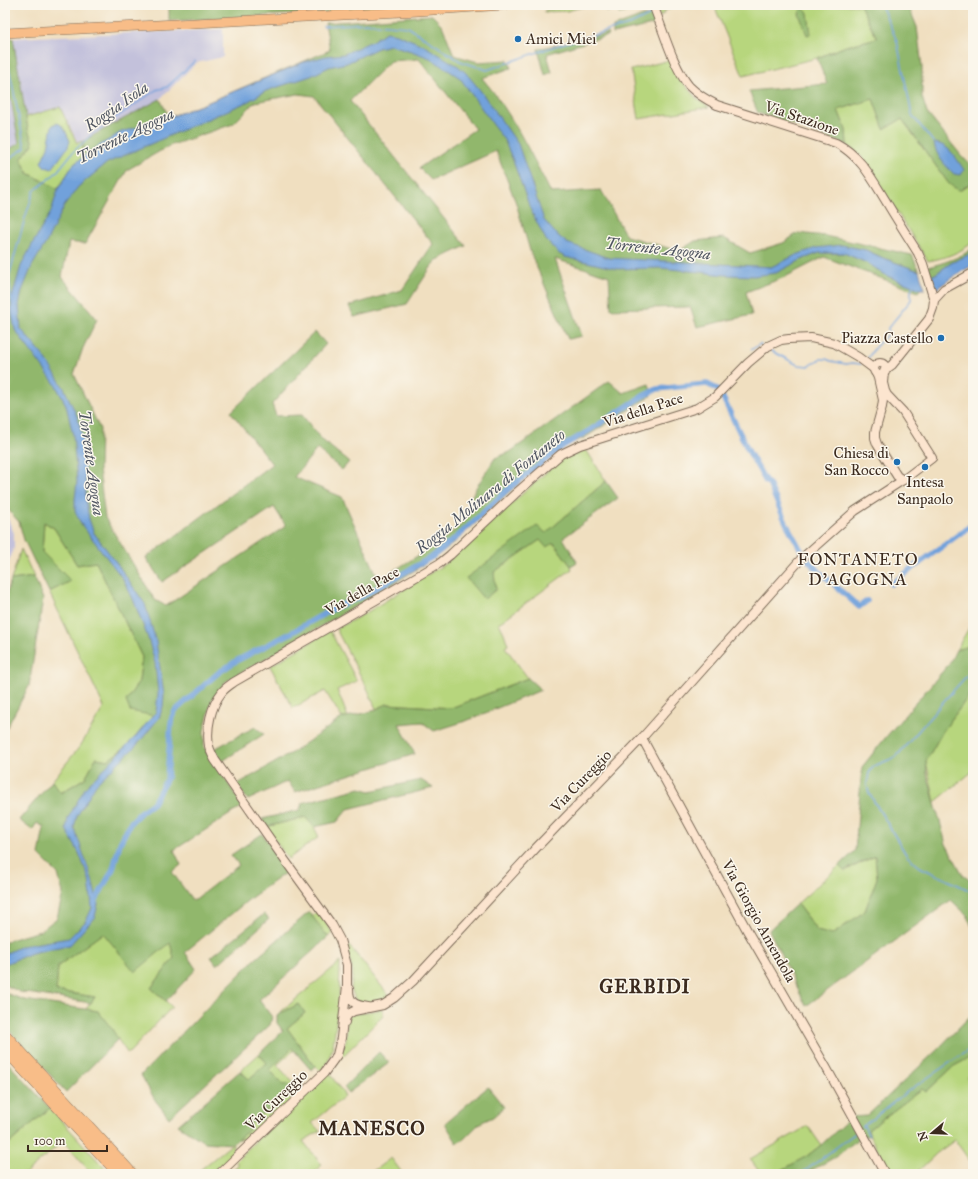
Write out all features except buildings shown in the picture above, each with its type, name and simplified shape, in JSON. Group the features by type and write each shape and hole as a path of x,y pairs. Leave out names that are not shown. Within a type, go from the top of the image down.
{"highway":[{"path":"5,1035 132,1174"},
{"path":"5,1049 119,1174"}],"main road":[{"path":"5,33 411,12 504,5"},
{"name":"Via Stazione","path":"654,9 679,70 690,87 698,94 717,105 836,143 857,158 869,174 918,253 933,296"},
{"path":"903,480 897,476 877,444 875,438 875,432 883,400 878,378 880,369 892,365 929,319 934,308 933,296 973,273"},
{"name":"Via della Pace","path":"344,1006 347,965 340,940 332,925 215,760 209,746 208,731 210,716 216,701 222,692 234,682 440,563 561,454 580,445 697,408 715,397 760,351 768,346 781,340 811,338 834,343 880,369"},
{"name":"Via Cureggio","path":"341,1038 345,1028 345,1019 353,1006 368,1008 383,1005 413,982 537,847 642,738 803,557 855,511 903,480 932,458 903,412 887,395 880,369"},
{"name":"Via Giorgio Amendola","path":"642,738 748,932 866,1138 885,1174"},
{"path":"344,1006 346,1008 353,1006 349,994 350,978 347,965"},
{"name":"Via Cureggio","path":"219,1174 324,1073 337,1055 341,1038 344,1006"}],"shaded area":[{"path":"223,29 223,57 196,63 160,99 78,143 60,107 26,117 13,38"},
{"path":"5,68 19,143 5,152"},
{"path":"5,516 8,519 14,533 14,548 5,571"}],"green space":[{"path":"169,5 457,5 169,21"},
{"path":"576,5 590,5 567,11 544,12 545,10"},
{"path":"603,5 638,5 625,13 619,14 616,8 607,12"},
{"path":"656,5 679,5 666,10 660,17"},
{"path":"714,5 860,5 877,38 846,46 817,58 743,76"},
{"path":"860,5 908,5 917,27 922,67 922,97 927,113 973,168 973,182 961,190 958,190 949,184 902,119 884,129 873,99 838,110 846,130 847,145 804,128 758,113 749,91 827,84 817,58 846,46 877,38"},
{"path":"802,7 808,13 811,34 807,35 799,14"},
{"path":"432,15 442,25 454,55 478,62 508,60 511,68 482,78 502,104 511,119 551,193 601,190 626,236 679,251 695,241 724,238 750,253 783,243 798,233 825,236 912,255 919,271 866,250 824,253 845,253 869,264 887,276 920,289 918,292 824,257 785,277 746,292 752,315 697,327 690,307 611,309 609,276 555,259 582,336 568,339 531,254 516,203 496,151 431,180 419,168 475,129 419,59 390,61 350,101 466,246 435,261 407,304 354,317 349,306 402,290 433,244 314,96 298,94 255,102 233,124 169,146 127,170 85,244 69,242 62,277 97,319 83,348 74,374 100,429 99,469 105,518 155,600 166,606 286,526 274,507 162,582 146,558 272,464 231,412 315,332 326,344 272,404 276,416 302,415 321,439 349,462 342,470 317,449 294,477 342,497 379,580 446,538 462,523 474,491 495,458 510,452 609,381 623,393 649,384 652,395 584,438 564,446 508,493 454,543 434,558 382,591 225,682 212,700 204,731 204,747 243,806 174,850 181,865 172,872 193,901 239,865 231,855 262,834 289,870 252,897 185,952 196,969 166,1001 151,988 174,958 170,943 135,972 103,933 58,966 56,991 95,997 91,1003 20,992 5,985 5,942 40,931 57,918 63,893 58,874 39,855 44,827 37,823 32,830 19,820 52,781 61,793 85,778 96,758 108,760 136,739 155,716 130,711 126,701 139,681 142,657 96,562 77,565 54,528 44,522 42,552 71,581 49,592 24,540 19,522 5,506 5,265 10,250 5,244 5,152 19,143 5,68 5,38 13,38 28,129 33,144 21,159 28,173 58,189 73,165 83,157 83,141 160,99 169,117 204,104 330,50 325,23"},
{"path":"652,15 657,24 613,34 613,27 643,16"},
{"path":"608,33 609,35 547,54 552,72 545,75 538,49"},
{"path":"670,60 680,79 696,98 709,107 639,119 631,70"},
{"path":"873,99 884,129 902,119 949,184 961,190 973,182 973,242 958,252 946,257 928,261 863,158 847,145 846,130 838,110"},
{"path":"60,107 77,143 83,141 83,157 73,165 58,189 28,173 21,159 33,144 26,117"},
{"path":"973,248 973,251 970,254 951,263 934,275 931,275 928,267 957,257"},
{"path":"585,448 606,481 546,533 494,572 540,540 554,543 572,569 499,623 508,645 505,647 528,678 451,708 388,704 376,709 368,690 336,629 366,613 445,564 561,459"},
{"path":"606,481 618,498 563,538 577,562 571,566 554,543 546,547 540,540 494,572 496,590 484,599 466,578 537,526 546,533"},
{"path":"44,522 54,528 77,565 96,562 142,657 139,681 155,716 136,739 108,760 96,758 85,778 60,793 52,781 81,745 104,707 49,592 71,581 42,552"},
{"path":"21,549 34,577 11,580"},
{"path":"34,577 43,599 29,686 5,731 5,598 11,580"},
{"path":"973,621 973,643 970,646 956,650"},
{"path":"330,631 357,681 337,690 348,717 342,718 325,691 293,708 270,666"},
{"path":"973,643 973,690 943,731 926,761 927,774 946,844 963,875 973,883 973,929 967,915 951,900 806,1006 769,930 797,904 817,931 832,935 865,911 877,878 875,856 844,871 839,866 855,851 862,767 949,664 956,650 970,646"},
{"path":"528,678 541,690 466,721 434,731 422,722 399,724 415,754 295,792 288,781 248,800 236,785 290,754 342,718 370,712 387,704 451,708"},
{"path":"973,690 973,771 935,802 926,761 943,731"},
{"path":"255,727 264,734 221,762 214,749"},
{"path":"421,780 433,788 348,809 337,822 314,827 305,817 266,827 262,819 300,810 302,803 360,788 370,791"},
{"path":"306,817 314,827 319,837 288,859 266,827"},
{"path":"875,856 877,878 865,911 832,935 817,931 797,904 839,866 845,871"},
{"path":"318,911 333,933 328,937 312,916"},
{"path":"309,912 328,937 259,1000 272,1017 270,1025 169,1118 155,1100 141,1075 250,964"},
{"path":"264,914 269,919 217,965 211,957"},
{"path":"103,933 170,942 174,958 151,988 172,1007 128,1054 98,1011 86,1009 95,997 56,991 58,966"},
{"path":"349,945 390,997 377,1004 356,1002 351,988 353,972 346,947"},
{"path":"340,962 339,1001 333,1046 328,1061 321,1071 315,1066 287,1028 305,1013 299,1004 277,1015"},
{"path":"5,993 24,1000 98,1011 118,1039 66,1092 5,1026"},
{"path":"299,1004 305,1013 287,1028 315,1066 311,1070 292,1048 270,1070 283,1085 288,1084 294,1090 290,1094 283,1095 249,1126 249,1130 232,1144 204,1142 178,1125 240,1071 249,1079 267,1063 259,1054 283,1031 277,1023 277,1015"},
{"path":"383,1009 383,1016 328,1071 345,1096 312,1123 320,1131 303,1141 322,1165 313,1174 231,1174 238,1165 236,1161 340,1055 346,1040 347,1021 349,1015"},
{"path":"973,1013 973,1056 954,1066 926,1092 922,1089 868,1130 870,1136 862,1136 837,1156 805,1174 775,1174 807,1156 821,1145 850,1117 867,1116 937,1050"},
{"path":"292,1048 294,1050 277,1065 301,1091 256,1134 248,1140 238,1139 249,1130 249,1126 283,1095 290,1094 270,1070"},
{"path":"379,1052 389,1063 348,1093 344,1087"},
{"path":"259,1054 267,1063 249,1079 240,1071"},
{"path":"973,1056 973,1070 967,1078 973,1087 973,1157 969,1160 955,1140 937,1153 915,1174 891,1174 868,1130 923,1088 926,1092 954,1066"},
{"path":"5,1060 50,1108 5,1147"},
{"path":"488,1087 504,1107 493,1117 480,1123 464,1139 457,1143 445,1123"},
{"path":"50,1108 110,1174 92,1174 63,1141 25,1174 5,1174 5,1147"},
{"path":"808,1126 821,1145 807,1156 775,1174 761,1174 750,1159"},
{"path":"232,1144 233,1157 215,1174 195,1174"},
{"path":"391,1158 403,1174 369,1174"}],"water":[{"name":"Torrente Agogna","path":"386,32 397,34 423,45 458,66 466,73 480,90 518,144 544,220 556,234 567,243 609,258 771,267 796,255 816,248 842,245 866,250 919,271 925,289 920,289 887,276 869,264 844,253 819,253 801,260 776,273 754,276 724,275 660,268 617,269 565,257 558,253 546,240 531,211 504,140 460,78 430,58 391,45 378,48 347,63 329,67 311,76 266,91 247,102 107,163 78,187 65,205 47,241 32,266 22,291 19,305 21,329 45,358 64,388 77,416 84,442 86,500 89,519 94,533 145,604 156,641 164,695 163,707 159,718 137,745 96,784 77,816 74,827 92,879 98,904 95,917 70,945 32,953 5,964 5,954 21,946 69,938 86,921 92,908 89,879 79,853 66,829 68,818 85,788 136,736 156,712 158,693 155,663 148,638 133,599 123,579 81,524 75,511 77,481 73,435 66,405 55,384 15,330 11,301 21,266 51,212 58,189 73,165 89,152 121,132 156,122 204,104 304,62 326,56 344,54 372,41"},
{"path":"56,123 60,124 65,130 70,141 68,147 52,169 45,167 41,162 48,147 52,126"},
{"path":"934,143 944,146 952,152 964,170 961,175 954,174 944,164 935,148"},
{"path":"973,251 973,265 954,276 935,290 931,275 934,275 951,263"}],"waterway":[{"name":"Roggia Isola","path":"657,11 671,5"},
{"path":"881,5 897,41 912,115 934,143"},
{"name":"Roggia Isola","path":"323,26 367,23 408,27 460,61 487,70 561,44 632,24 652,14"},
{"path":"5,48 25,148 5,161"},
{"name":"Roggia Isola","path":"12,301 9,276 34,191 56,173 73,152 91,135 156,90 167,87 195,61"},
{"path":"868,358 876,346 889,333 888,328 911,300 911,290 913,286"},
{"path":"751,350 760,344 761,345"},
{"path":"770,350 798,365 809,366 820,359 846,364 861,364"},
{"name":"Roggia Molinara di Fontaneto","path":"95,902 113,869 120,843 131,822 153,803 167,778 171,723 175,711 218,673 236,661 289,634 336,607 361,597 432,557 458,536 507,490 563,446 643,396 657,389 707,384 717,389 722,396 749,452 766,482 769,484 787,525 805,557 859,607 867,601"},
{"name":"Roggia Molinara di Fontaneto","path":"891,584 973,524"},
{"path":"973,669 896,757 874,766 869,773 867,785 869,793 907,856 920,867 973,892"},
{"path":"862,1127 908,1091 973,1047"},
{"path":"864,1126 869,1136"},
{"path":"800,1174 858,1131"}],"place":[{"name":"Amici Miei","path":"518,39"},
{"name":"Piazza Castello","path":"941,338"},
{"name":"Chiesa di San Rocco","path":"897,462"},
{"name":"Intesa Sanpaolo","path":"925,467"}],"district":[{"name":"FONTANETO D'AGOGNA","path":"858,569"},
{"name":"GERBIDI","path":"645,986"},
{"name":"MANESCO","path":"372,1128"}]}
